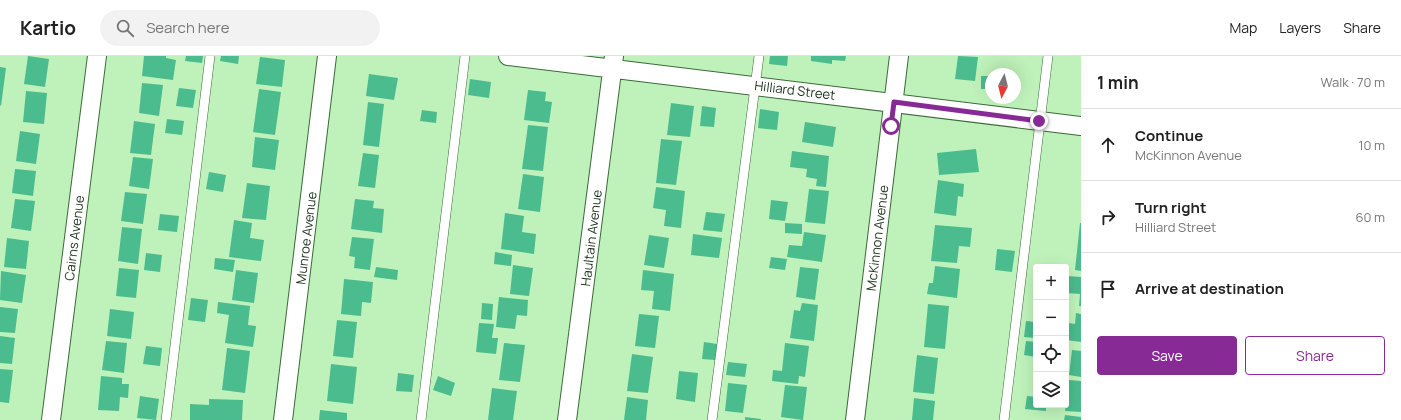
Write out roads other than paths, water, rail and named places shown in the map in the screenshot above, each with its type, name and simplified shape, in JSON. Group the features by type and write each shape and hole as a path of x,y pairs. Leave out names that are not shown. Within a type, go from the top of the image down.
{"street":[{"name":"Cairns Avenue","path":"51,420 97,56"},
{"name":"Munroe Avenue","path":"283,420 327,56"},
{"name":"Hilliard Street","path":"508,56 613,62 755,85 1081,126"},
{"name":"McKinnon Avenue","path":"855,420 900,56"},
{"name":"Haultain Avenue","path":"567,420 613,62"}],"lane":[{"path":"166,420 210,56"},
{"path":"421,420 465,56"},
{"path":"712,420 759,56"},
{"path":"1004,420 1048,56"}]}
